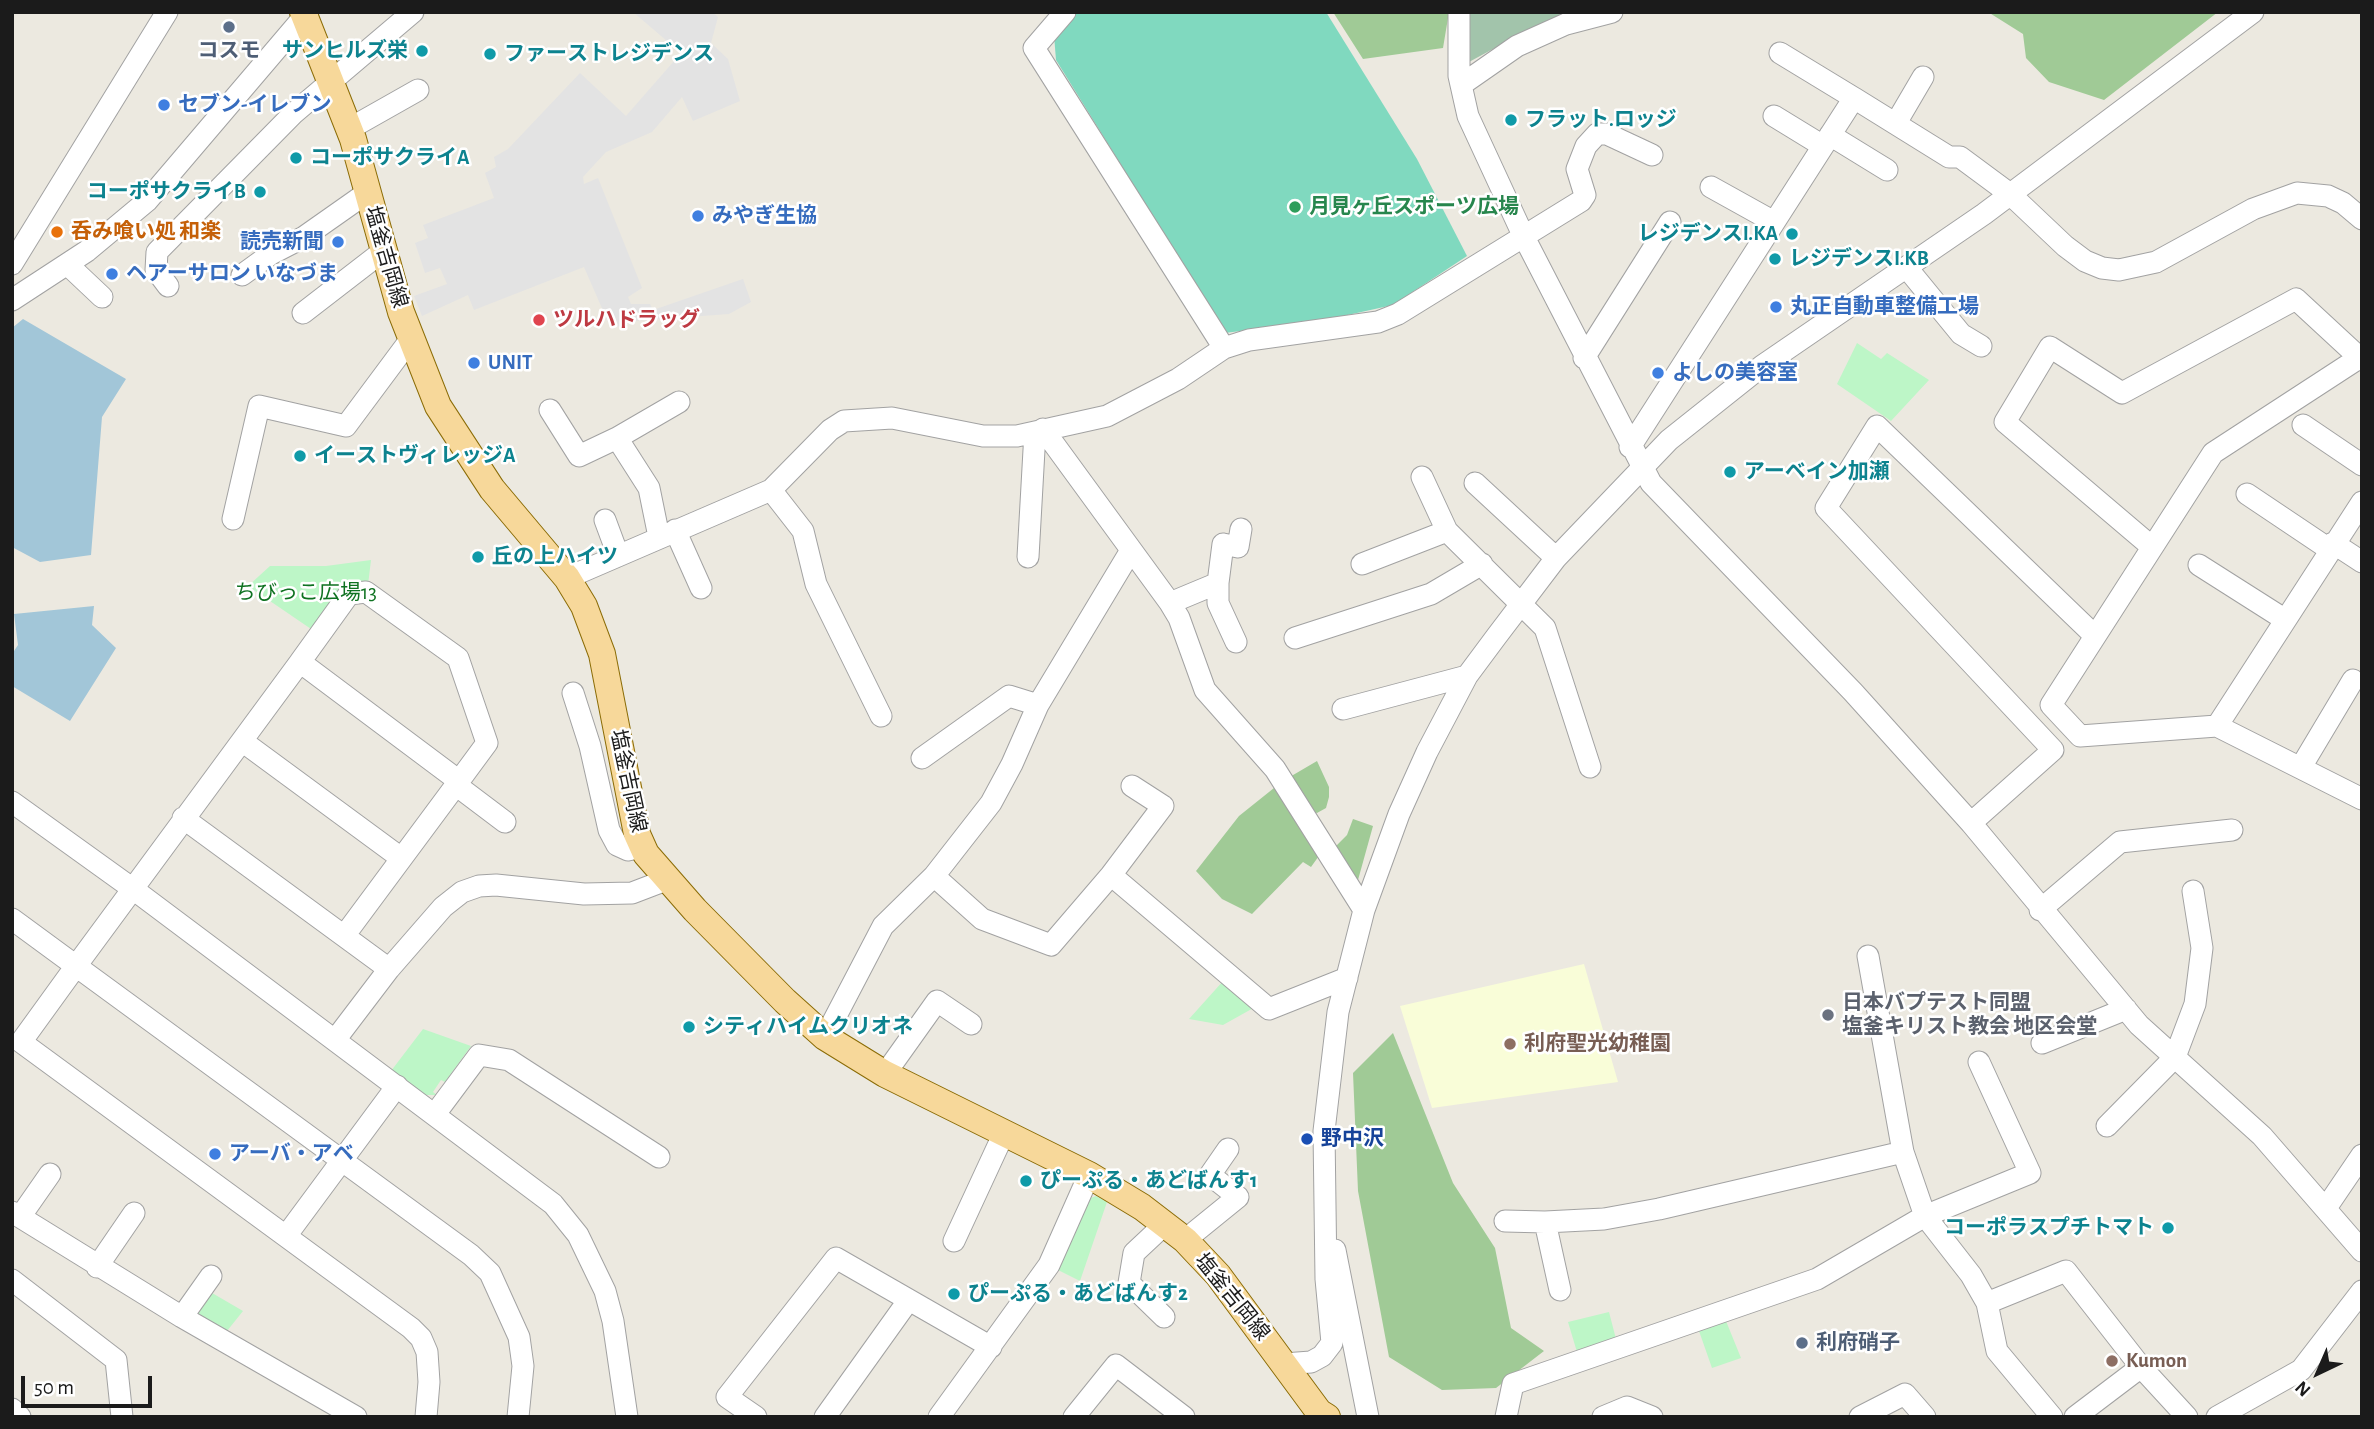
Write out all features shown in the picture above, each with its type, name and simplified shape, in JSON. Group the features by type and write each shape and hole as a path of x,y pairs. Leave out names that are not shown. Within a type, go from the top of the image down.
{"main road":[{"name":"塩釜吉岡線","path":"305,14 349,129 382,252 410,340 438,406 458,442 492,489 567,578 584,606 602,654 637,834 666,880 785,1002 825,1037 885,1074 1089,1175 1175,1232 1218,1275 1320,1412 1327,1417"}],"street":[{"path":"12,264 167,12"},
{"path":"169,286 156,270 157,252 294,113 413,12"},
{"path":"1065,12 1034,48 1224,348"},
{"path":"1459,12 1461,85 1468,116 1522,235 1630,447 1651,482 1853,692 1971,823 2040,910 2126,1009 2262,1136 2362,1251"},
{"path":"1461,85 1517,46 1566,24 1612,12"},
{"path":"1284,1364 1311,1362 1322,1356 1332,1343 1326,1279 1324,1131 1330,1060 1346,978 1364,910 1399,814 1467,677 1520,603 1556,558 1669,439 1762,366 1907,268 2010,194 2253,12"},
{"path":"12,300 67,264 147,201 305,14"},
{"path":"1780,53 1949,157 1960,157 2010,194 2085,261 2119,270 2156,262 2253,209 2297,193 2328,196 2343,203 2362,219"},
{"path":"1896,123 1923,77"},
{"path":"349,129 418,90"},
{"path":"1630,447 1854,98"},
{"path":"1774,116 1886,170"},
{"path":"567,578 771,490 830,430 844,421 892,418 983,436 1017,436 1107,416 1178,379 1224,348 1249,340 1378,322 1398,314 1581,201 1586,195 1577,169 1586,146 1597,134 1607,134 1652,155"},
{"path":"1712,187 1774,222"},
{"path":"242,275 271,254 304,237 368,192"},
{"path":"1584,358 1670,222"},
{"path":"303,313 382,252"},
{"path":"67,264 102,297"},
{"path":"1907,268 1961,334 1980,346"},
{"path":"2152,547 2005,422 2050,347 2122,393 2296,299 2361,358 2213,453 2051,705 2080,736 2217,726 2362,799"},
{"path":"233,519 259,406 345,426 410,340"},
{"path":"550,410 579,456 680,402"},
{"path":"2303,425 2362,465"},
{"path":"1971,823 2053,750 1826,508 1877,426 2094,635"},
{"path":"1039,430 1170,603 1179,618 1205,690 1275,769 1364,910"},
{"path":"1028,557 1039,430"},
{"path":"617,438 649,488 667,533 701,588"},
{"path":"1422,477 1447,531 1545,628 1590,767"},
{"path":"1475,483 1556,558"},
{"path":"771,490 803,531 816,584 881,716"},
{"path":"2247,494 2362,562"},
{"path":"2217,726 2331,546 2362,502"},
{"path":"605,520 618,555"},
{"path":"1236,642 1218,603 1218,583 1223,544 1238,547 1241,529"},
{"path":"1362,564 1447,531"},
{"path":"825,1037 883,926 934,876 991,803 1038,705 1129,552"},
{"path":"1295,638 1430,594 1482,564"},
{"path":"2199,565 2284,619"},
{"path":"1170,603 1218,583"},
{"path":"344,936 487,743 458,659 366,592 349,594 183,818 134,889 17,1038 421,1338 427,1352 429,1382 426,1417"},
{"path":"300,662 505,822"},
{"path":"1343,709 1467,677"},
{"path":"2301,767 2353,680"},
{"path":"573,693 590,746 609,830 617,845 628,850 643,847"},
{"path":"922,758 1009,695 1038,705"},
{"path":"242,741 401,858"},
{"path":"934,876 982,919 1051,944 1111,875 1163,806 1132,786"},
{"path":"12,802 134,889 553,1204 578,1235 605,1291 613,1321 627,1417"},
{"path":"183,818 389,969"},
{"path":"2040,910 2120,842 2232,830"},
{"path":"1111,875 1269,1009 1346,978"},
{"path":"335,1040 389,969 443,907 462,892 479,886 584,894 632,893 666,880"},
{"path":"2107,1126 2175,1057 2196,1004 2202,948 2193,891"},
{"path":"12,919 471,1255 490,1273 508,1307 519,1337 523,1366 518,1417"},
{"path":"1868,956 1903,1152 1925,1216 1971,1275 1986,1303 1997,1351 2052,1417"},
{"path":"885,1074 937,1001 971,1024"},
{"path":"2042,1043 2126,1009"},
{"path":"435,1114 479,1055 509,1060 659,1157"},
{"path":"1506,1417 1513,1384 1817,1279 1925,1216 2030,1173 1979,1062"},
{"path":"285,1237 397,1086"},
{"path":"954,1241 1004,1133"},
{"path":"1164,1317 1129,1283 1134,1253 1238,1198 1210,1175 1228,1149"},
{"path":"1505,1221 1604,1219 1659,1209 1903,1152"},
{"path":"2326,1208 2362,1155"},
{"path":"50,1174 16,1215 182,1317 356,1417"},
{"path":"939,1417 1049,1265 1089,1175"},
{"path":"1326,1211 1368,1417"},
{"path":"97,1266 134,1213"},
{"path":"1545,1222 1560,1290"},
{"path":"756,1417 727,1397 836,1258 990,1347"},
{"path":"1986,1303 2066,1270 2141,1367 2187,1417"},
{"path":"182,1317 211,1276"},
{"path":"12,1280 116,1360 122,1417"},
{"path":"2217,1417 2301,1370 2362,1291"},
{"path":"825,1417 908,1301"},
{"path":"1074,1417 1116,1365 1184,1417"},
{"path":"2075,1417 2141,1367"},
{"path":"1860,1417 1905,1394 1925,1417"},
{"path":"1603,1417 1627,1407 1652,1417"},
{"path":"12,1409 20,1417"}],"shaded area":[{"path":"633,12 712,12 718,17 711,43 728,59 740,101 693,121 682,97 652,132 606,152 583,177 584,184 598,178 642,288 628,297 631,304 650,304 653,310 743,279 751,302 729,314 634,321 611,329 584,267 474,310 468,295 422,316 414,296 447,284 440,268 425,273 415,243 428,238 423,225 494,198 485,173 496,167 494,157 508,149 580,73 626,116 681,53"},
{"path":"1469,12 1586,12 1517,36 1469,62"},
{"name":"利府聖光幼稚園","path":"1584,964 1618,1082 1432,1108 1400,1006"}],"green space":[{"name":"月見ヶ丘スポーツ広場","path":"1074,12 1326,12 1417,159 1467,256 1393,305 1325,320 1225,333 1056,60 1054,35"},
{"path":"1333,12 1449,12 1443,48 1363,59"},
{"path":"1988,12 2218,12 2104,100 2049,82 2026,58 2023,34"},
{"path":"1857,343 1881,359 1887,353 1929,380 1891,421 1837,384"},
{"name":"ちびっこ広場13","path":"371,560 368,585 314,631 248,586 270,566 326,566"},
{"path":"1317,761 1329,787 1329,797 1326,808 1317,813 1307,810 1288,778"},
{"path":"1274,788 1297,816 1321,853 1311,867 1303,862 1252,914 1222,899 1196,871 1239,816"},
{"path":"1353,819 1373,826 1358,880 1353,882 1333,849 1347,835"},
{"path":"1224,980 1257,1006 1223,1025 1189,1019"},
{"path":"423,1029 471,1046 445,1082 441,1080 433,1092 437,1095 423,1095 391,1071"},
{"path":"1393,1033 1453,1183 1495,1248 1511,1328 1544,1351 1496,1388 1442,1390 1389,1357 1358,1191 1353,1073"},
{"path":"1096,1196 1107,1202 1080,1281 1058,1270 1085,1200"},
{"path":"207,1290 243,1311 227,1331 192,1313"},
{"path":"1609,1312 1616,1339 1577,1352 1568,1322"},
{"path":"1726,1321 1741,1358 1712,1368 1699,1331"}],"water":[{"path":"23,319 126,379 102,417 91,555 40,562 12,547 12,328"},
{"path":"94,606 92,625 116,648 70,721 12,686 12,654 18,645 14,614"}],"place":[{"name":"コスモ","path":"229,27"},
{"name":"サンヒルズ栄","path":"422,51"},
{"name":"ファーストレジデンス","path":"490,54"},
{"name":"セブン-イレブン","path":"164,105"},
{"name":"フラット.ロッジ","path":"1511,120"},
{"name":"コーポサクライA","path":"296,158"},
{"name":"コーポサクライB","path":"260,192"},
{"name":"月見ヶ丘スポーツ広場","path":"1295,207"},
{"name":"みやぎ生協","path":"698,216"},
{"name":"呑み喰い処 和楽","path":"57,232"},
{"name":"レジデンスI.KA","path":"1792,234"},
{"name":"読売新聞","path":"338,242"},
{"name":"レジデンスI.KB","path":"1775,259"},
{"name":"ヘアーサロン いなづま","path":"112,274"},
{"name":"丸正自動車整備工場","path":"1776,307"},
{"name":"ツルハドラッグ","path":"539,320"},
{"name":"UNIT","path":"474,363"},
{"name":"よしの美容室","path":"1658,373"},
{"name":"イーストヴィレッジA","path":"300,456"},
{"name":"アーベイン加瀬","path":"1730,472"},
{"name":"丘の上ハイツ","path":"478,557"},
{"name":"日本バプテスト同盟 塩釜キリスト教会 地区会堂","path":"1828,1015"},
{"name":"シティハイムクリオネ","path":"689,1027"},
{"name":"利府聖光幼稚園","path":"1510,1044"},
{"name":"野中沢","path":"1307,1139"},
{"name":"アーバ・アベ","path":"215,1154"},
{"name":"ぴーぷる・あどばんす1","path":"1026,1181"},
{"name":"コーポラスプチトマト","path":"2168,1228"},
{"name":"ぴーぷる・あどばんす2","path":"954,1294"},
{"name":"利府硝子","path":"1802,1343"},
{"name":"Kumon","path":"2112,1361"}]}
